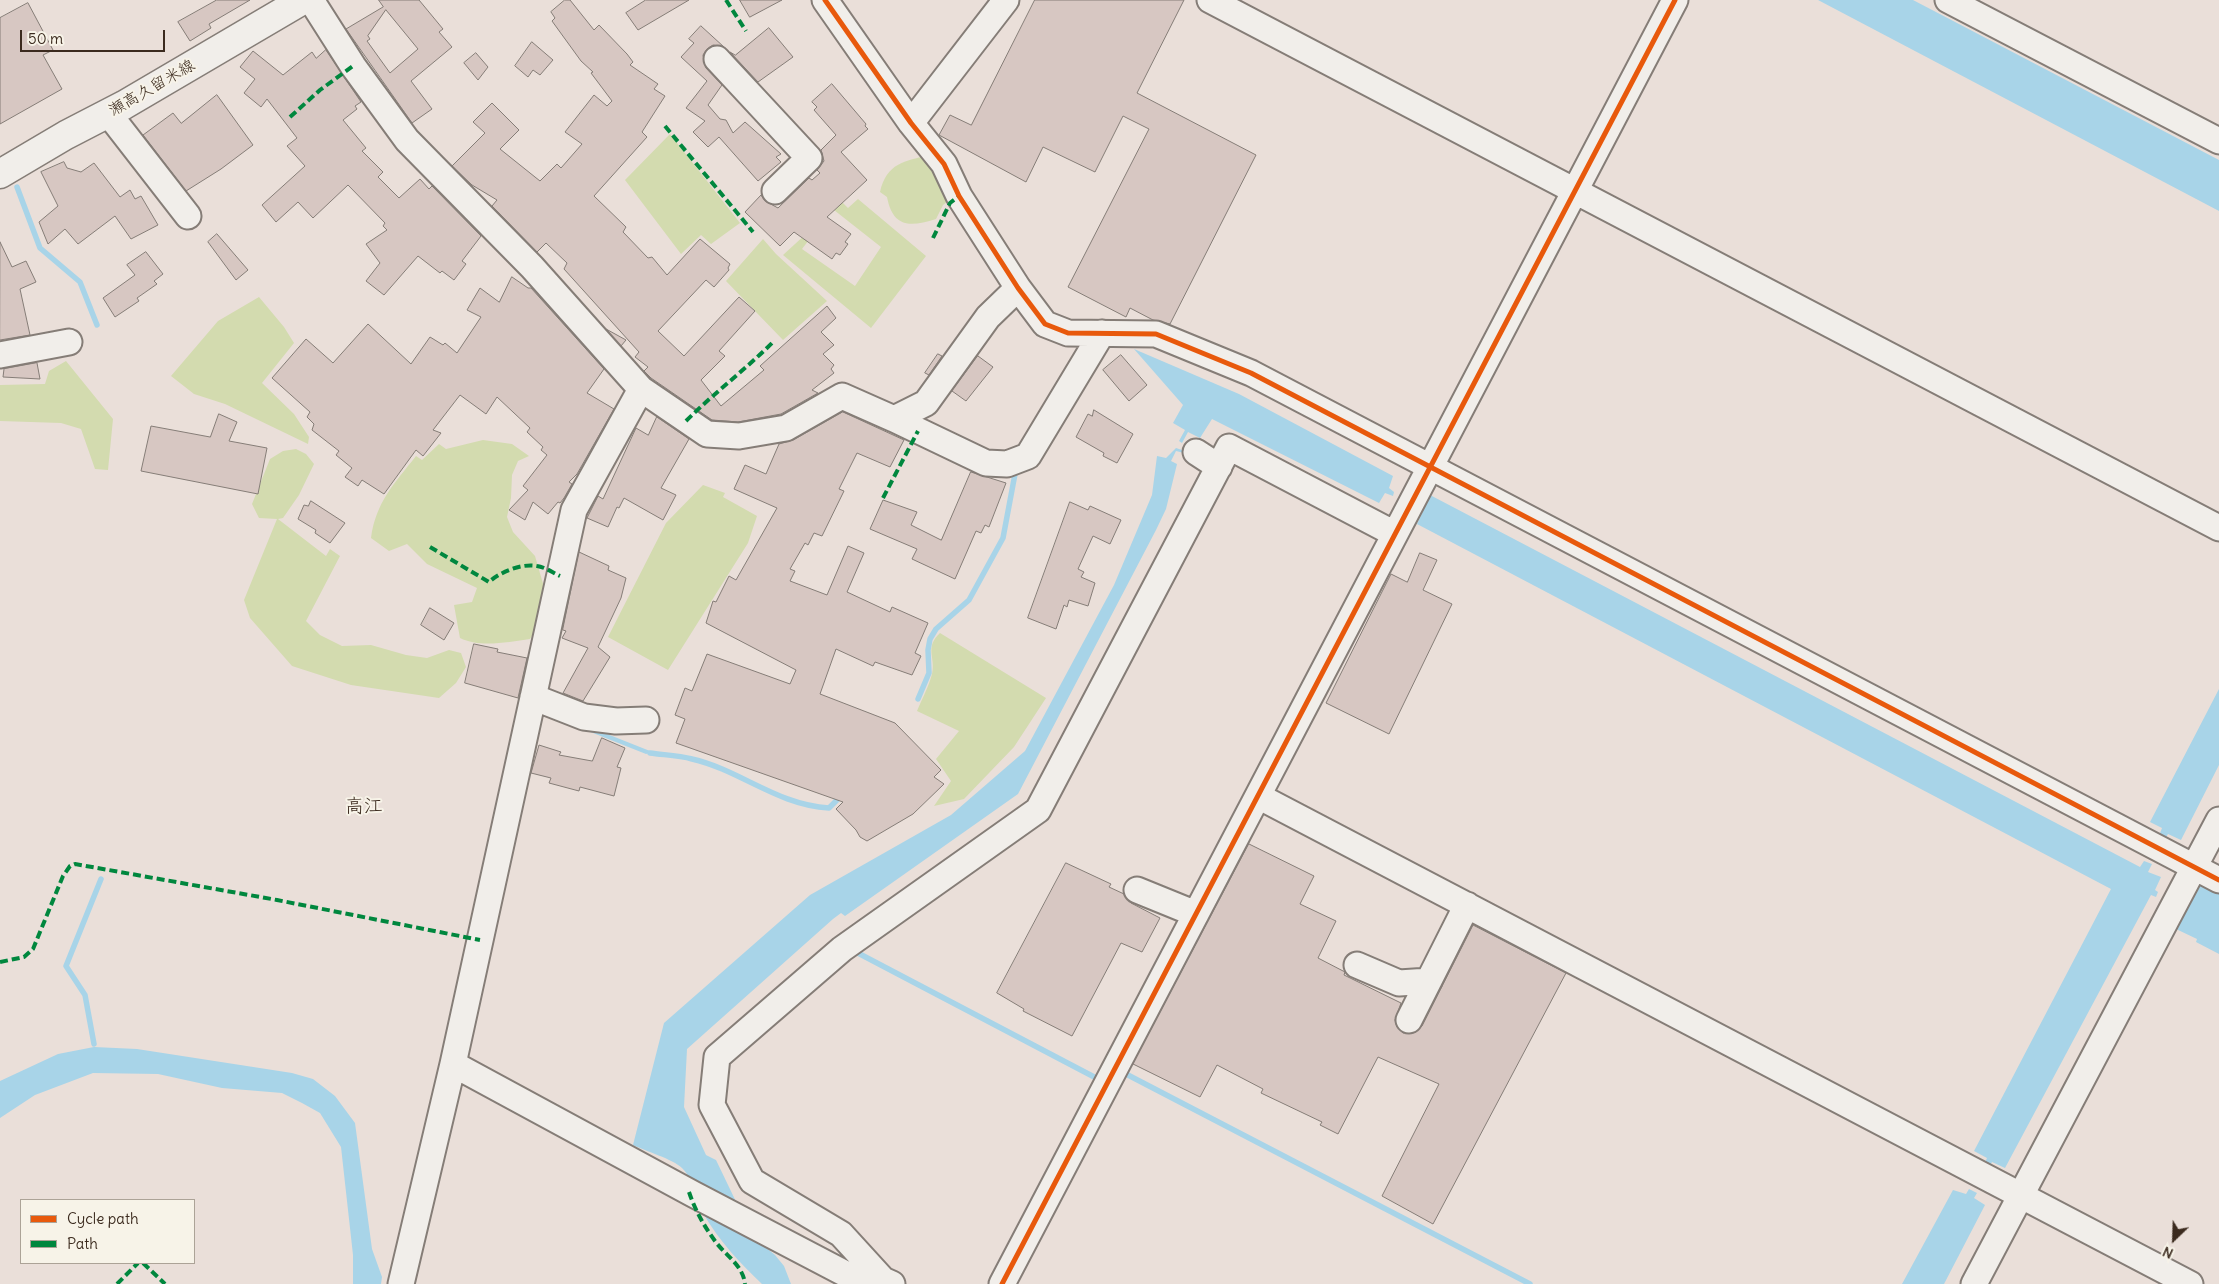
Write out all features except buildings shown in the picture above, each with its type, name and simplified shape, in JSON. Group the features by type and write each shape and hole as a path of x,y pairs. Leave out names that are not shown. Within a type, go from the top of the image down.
{"main road":[{"name":"瀬高久留米線","path":"0,174 108,114 303,0"}],"street":[{"path":"311,0 353,66 407,140 532,268 642,389 707,434 739,436 786,428 842,396 986,463 1007,464 1028,456 1102,333"},
{"path":"825,0 912,123 944,164 959,196 1018,288 1045,324 1068,333 1156,334 1251,373 2219,880"},
{"path":"912,123 1006,0"},
{"path":"1210,0 2219,528"},
{"path":"1002,1284 1258,796 1393,533 1675,0"},
{"path":"1948,0 2219,141"},
{"path":"717,59 809,158 775,191"},
{"path":"108,114 188,216"},
{"path":"894,419 926,403 988,317 1018,288"},
{"path":"0,355 69,342"},
{"path":"401,1284 454,1064 574,510 642,389"},
{"path":"892,1284 883,1280 841,1234 752,1181 712,1105 717,1057 842,949 1038,810 1229,447 1393,533"},
{"path":"1196,452 1219,466"},
{"path":"533,697 584,717 616,721 646,720"},
{"path":"1258,796 2190,1284"},
{"path":"1974,1284 2013,1192 2219,820"},
{"path":"1136,890 1196,914"},
{"path":"1409,1020 1467,905"},
{"path":"1357,964 1399,983 1429,981"},
{"path":"454,1064 693,1194 865,1284"}],"green space":[{"path":"670,134 740,223 711,244 701,235 681,254 625,180"},
{"path":"930,155 956,195 943,205 936,219 911,224 904,223 894,215 887,197 880,192 883,182 892,169 898,165 912,159"},
{"path":"858,199 926,256 871,328 783,255 831,211 802,249 855,286 881,247 834,210 842,202 848,208"},
{"path":"763,239 776,254 827,301 783,340 726,281"},
{"path":"259,297 284,327 294,343 262,383 294,414 309,437 308,444 225,404 194,394 171,376 218,321"},
{"path":"66,361 113,419 108,470 95,469 81,429 61,423 0,421 0,385 45,384 49,371"},
{"path":"483,440 512,444 529,456 518,461 512,475 511,498 507,517 513,532 535,556 546,594 544,617 530,639 485,644 460,638 454,605 472,602 477,588 427,564 407,544 389,551 371,538 377,514 387,494 416,456 422,460 439,444 446,449"},
{"path":"296,449 306,454 314,464 299,495 283,518 278,519 326,556 330,549 340,556 306,621 320,635 342,646 371,645 406,655 427,658 449,650 461,653 466,667 456,683 439,698 351,685 292,666 250,618 244,600 277,519 259,518 252,504 270,459 283,451"},
{"path":"703,485 725,493 723,497 757,516 748,543 668,670 608,637 666,523"},
{"path":"940,633 1046,698 1014,747 964,799 934,806 951,781 936,759 959,731 917,711 932,674 931,648 935,638"}],"water":[{"path":"1818,0 1913,0 2219,160 2219,211"},
{"path":"1134,349 1239,394 1393,476 1389,488 1394,492 1393,496 1385,493 1379,503 1212,419 1200,438 1188,432 1182,443 1179,441 1185,430 1173,423 1183,405"},
{"path":"1176,448 1185,451 1184,453 1176,451 1171,461 1177,464 1166,509 1018,794 845,916 841,913 833,919 687,1049 684,1107 706,1155 716,1160 753,1237 775,1255 784,1266 791,1284 762,1284 738,1260 709,1223 700,1208 690,1179 682,1168 666,1158 633,1145 664,1023 810,895 951,815 1025,751 1114,585 1152,495 1157,456 1166,458"},
{"path":"1430,495 2140,867 2144,861 2152,864 2148,872 2161,877 2155,890 2158,892 2156,897 2151,895 2005,1168 1992,1162 1989,1168 1984,1165 1987,1158 1974,1151 2111,889 1417,524 1423,511 1419,509 1421,504 1425,506"},
{"path":"2219,689 2219,765 2181,840 2168,834 2165,839 2159,836 2162,828 2150,822"},
{"path":"587,726 650,751 650,753 646,754 588,731"},
{"path":"2202,884 2219,893 2219,954 2196,942 2197,939 2176,929 2195,887"},
{"path":"94,1047 137,1049 292,1073 313,1079 335,1096 355,1123 372,1249 382,1277 381,1284 353,1284 353,1255 341,1147 320,1113 282,1093 222,1088 158,1074 93,1073 35,1095 0,1118 0,1081 58,1054"},
{"path":"1969,1189 1977,1193 1974,1198 1985,1205 1944,1284 1902,1284 1953,1190 1966,1194"}],"waterway":[{"path":"17,187 40,248 80,282 97,325"},
{"path":"918,699 929,673 928,650 930,639 936,629 969,600 1003,538 1015,474"},
{"path":"650,753 692,759 710,764 792,801 810,805 829,808 842,795"},
{"path":"94,1044 85,995 66,966 101,879"},
{"path":"856,952 1098,1079"},
{"path":"1126,1074 1530,1284"}],"marked path":[{"path":"726,0 746,31"},
{"path":"290,117 320,90 353,66"},
{"path":"665,126 753,232"},
{"path":"933,238 950,203 959,196"},
{"path":"686,421 773,342"},
{"path":"883,498 918,431"},
{"path":"430,547 489,582 505,572 531,565 546,569 560,576"},
{"path":"0,962 24,957 33,949 63,876 70,866 75,864 277,900 480,940"},
{"path":"689,1192 704,1224 719,1246 741,1271 745,1284"},
{"path":"117,1284 137,1264"},
{"path":"144,1264 165,1284"}],"cycle path":[{"path":"825,0 911,123 944,164 959,196 1018,288 1045,324 1068,333 1156,334 1251,373 2219,880"},
{"path":"1002,1284 1675,0"}],"district":[{"name":"高江","path":"364,807"}]}
